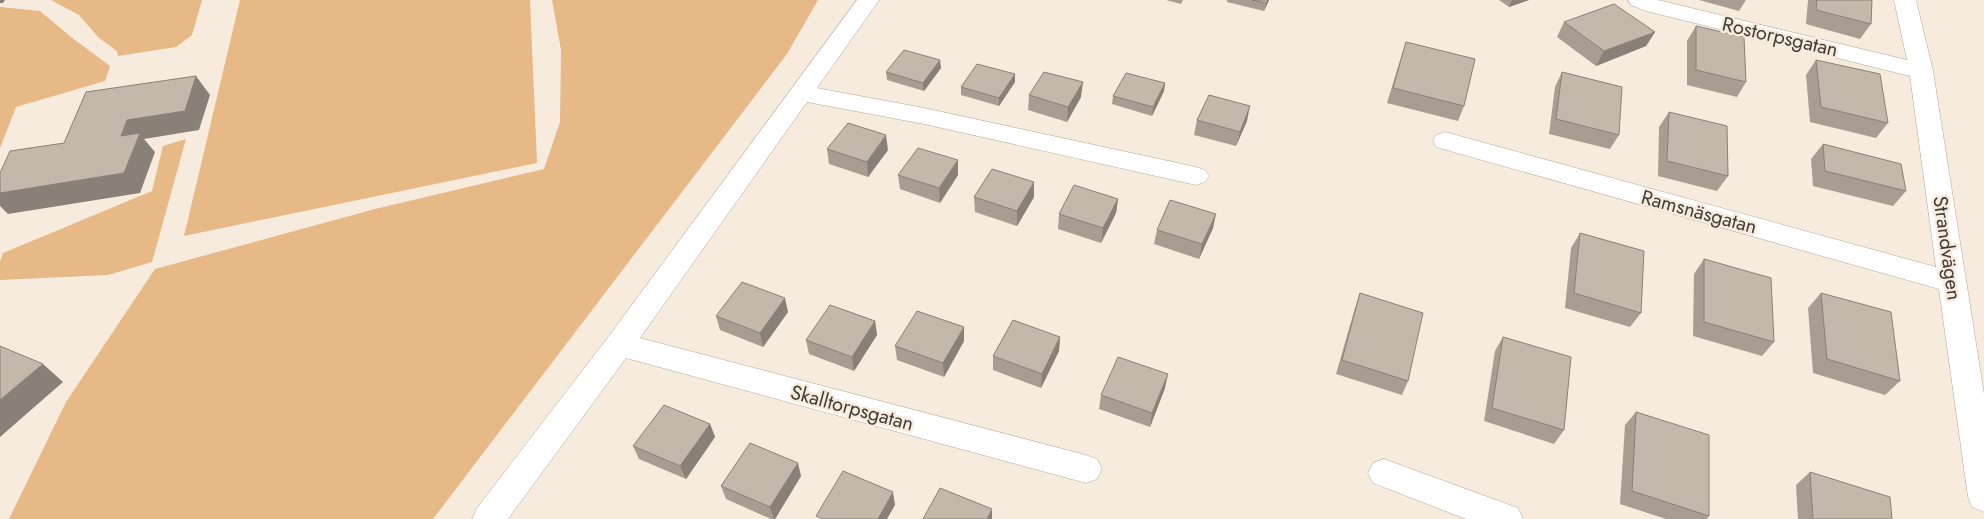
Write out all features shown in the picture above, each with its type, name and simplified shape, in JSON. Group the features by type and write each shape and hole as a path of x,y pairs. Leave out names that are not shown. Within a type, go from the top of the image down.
{"street":[{"path":"489,519 619,344 868,0"},
{"name":"Rostorpsgatan","path":"1639,0 1654,6 1922,70"},
{"name":"Strandvägen","path":"1905,0 1922,70 1984,497"},
{"path":"802,93 924,116 1196,176"},
{"name":"Ramsnäsgatan","path":"1445,141 1952,282"},
{"name":"Skalltorpsgatan","path":"619,344 1086,469"},
{"path":"1384,473 1506,519"}],"shaded area":[{"path":"51,0 202,0 192,35 176,47 118,56 117,51 99,38 79,15"},
{"path":"240,0 530,0 537,163 184,236"},
{"path":"552,0 818,0 787,54 433,519 9,519 66,402 155,269 375,209 544,169 560,122 561,50"},
{"path":"0,7 40,11 110,66 105,81 16,107 0,148"},
{"path":"186,139 152,262 108,275 0,280 0,261 3,253 152,191 163,146"}],"building":[{"path":"1252,0 1268,0 1266,3"},
{"path":"1817,0 1872,0 1871,24 1816,10"},
{"path":"1614,4 1655,32 1604,51 1564,22"},
{"path":"1696,26 1744,37 1746,82 1696,70"},
{"path":"1406,42 1475,59 1464,106 1393,88"},
{"path":"904,50 940,60 923,83 886,72"},
{"path":"1816,60 1880,74 1888,123 1821,107"},
{"path":"977,64 1015,74 999,98 961,87"},
{"path":"1044,72 1083,82 1068,107 1029,95"},
{"path":"1562,72 1622,87 1619,135 1556,119"},
{"path":"1126,73 1165,83 1153,107 1113,96"},
{"path":"196,76 185,111 127,120 121,136 140,133 124,173 0,193 0,173 10,151 64,143 86,92"},
{"path":"1209,95 1250,106 1240,132 1197,120"},
{"path":"1669,112 1727,126 1728,176 1667,161"},
{"path":"848,123 886,135 867,162 827,149"},
{"path":"1823,144 1901,164 1906,191 1825,171"},
{"path":"918,148 958,160 939,188 898,175"},
{"path":"992,169 1034,182 1017,211 974,197"},
{"path":"1074,185 1118,199 1103,228 1059,214"},
{"path":"1170,200 1216,214 1202,244 1157,230"},
{"path":"1580,233 1644,251 1641,313 1574,293"},
{"path":"1704,259 1771,278 1774,342 1704,322"},
{"path":"742,282 785,298 760,333 716,316"},
{"path":"1360,293 1423,313 1408,381 1342,360"},
{"path":"1821,293 1891,312 1900,381 1827,359"},
{"path":"830,305 875,321 852,357 806,340"},
{"path":"917,311 964,327 943,363 895,346"},
{"path":"1013,320 1060,337 1042,374 993,356"},
{"path":"1503,337 1571,357 1564,430 1492,408"},
{"path":"0,346 43,364 0,400"},
{"path":"1118,357 1168,374 1152,413 1101,395"},
{"path":"664,405 710,424 680,466 633,446"},
{"path":"1636,412 1709,435 1709,516 1632,491"},
{"path":"750,443 798,463 770,507 721,486"},
{"path":"843,471 893,492 878,519 823,519 816,516"},
{"path":"1810,472 1890,497 1892,519 1813,519"},
{"path":"940,488 992,509 987,519 923,519"}]}
